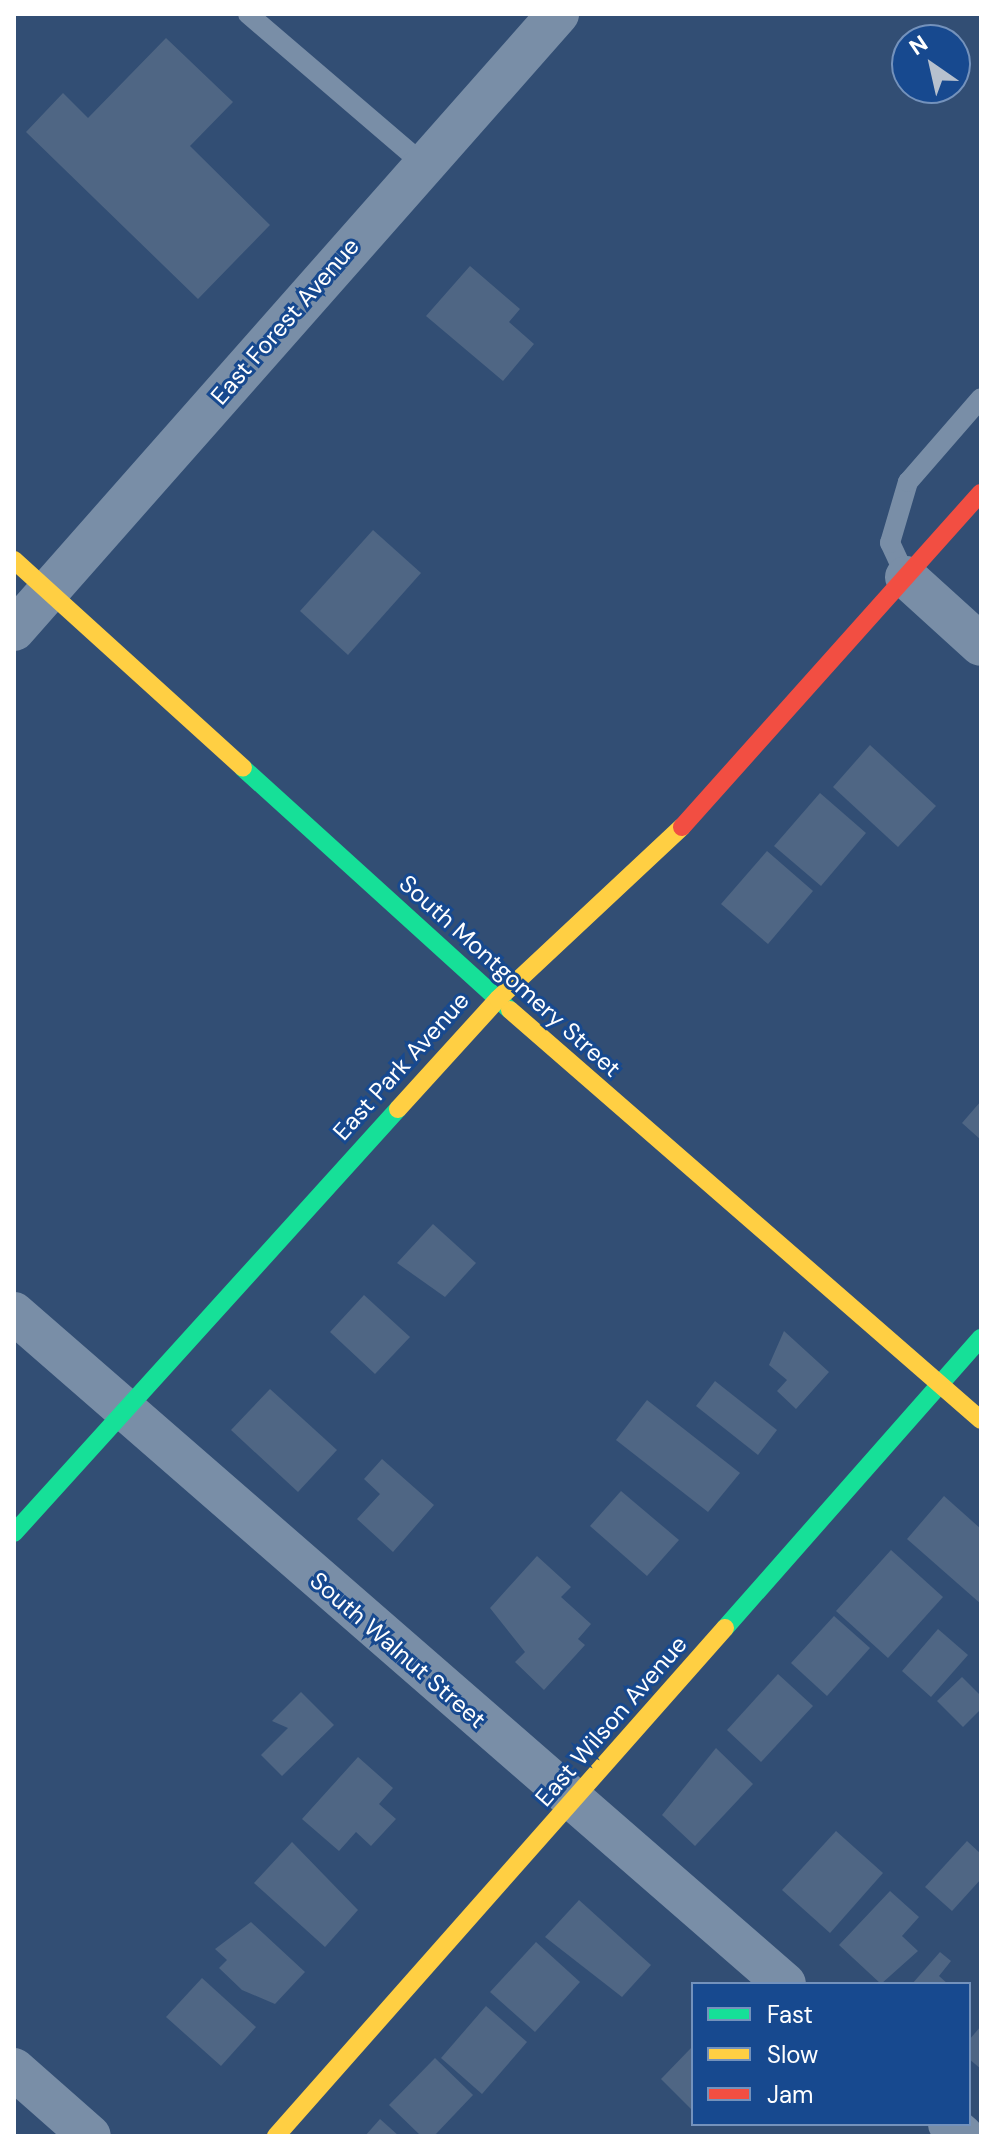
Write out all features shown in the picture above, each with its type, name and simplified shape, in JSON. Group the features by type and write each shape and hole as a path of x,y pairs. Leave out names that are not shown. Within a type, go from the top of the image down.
{"street":[{"name":"East Forest Avenue","path":"14,630 558,14"},
{"name":"East Park Avenue","path":"14,1533 498,999 665,847 981,493"},
{"name":"South Montgomery Street","path":"14,560 498,999 981,1420"},
{"path":"906,577 981,645"},
{"name":"South Walnut Street","path":"14,1313 571,1803 783,1982"},
{"name":"East Wilson Avenue","path":"276,2136 981,1338"},
{"path":"14,2069 90,2136"}],"lane":[{"path":"248,14 423,164"},
{"path":"906,577 890,543 908,482 981,398"}],"building":[{"path":"166,38 233,102 190,146 270,225 198,299 26,132 63,93 88,118"},
{"path":"470,266 520,309 509,322 534,344 503,381 426,316"},
{"path":"373,530 421,573 348,655 300,611"},
{"path":"870,745 936,806 898,847 833,787"},
{"path":"820,793 866,833 821,886 774,846"},
{"path":"767,851 813,891 768,944 721,904"},
{"path":"981,1101 981,1140 962,1123"},
{"path":"433,1224 476,1263 445,1297 397,1263"},
{"path":"364,1295 410,1337 375,1374 330,1332"},
{"path":"784,1331 829,1372 796,1409 777,1391 787,1380 769,1365"},
{"path":"715,1381 777,1430 758,1455 696,1406"},
{"path":"270,1389 337,1450 298,1492 231,1430"},
{"path":"647,1400 740,1473 708,1512 616,1440"},
{"path":"382,1459 434,1505 393,1552 357,1519 380,1494 364,1479"},
{"path":"621,1491 679,1540 647,1576 590,1526"},
{"path":"944,1496 981,1529 981,1604 907,1539"},
{"path":"891,1550 943,1597 888,1658 836,1611"},
{"path":"537,1556 571,1587 561,1597 591,1624 578,1639 585,1645 544,1690 515,1662 525,1652 490,1608"},
{"path":"834,1616 870,1648 827,1696 791,1663"},
{"path":"938,1629 968,1655 931,1697 902,1671"},
{"path":"778,1674 813,1706 761,1762 727,1730"},
{"path":"962,1677 981,1696 981,1709 963,1727 937,1701"},
{"path":"301,1692 334,1725 282,1776 261,1755 288,1728 272,1721"},
{"path":"716,1748 753,1784 695,1846 662,1815"},
{"path":"358,1757 393,1788 379,1804 396,1819 371,1846 356,1832 339,1851 302,1819"},
{"path":"836,1831 883,1873 830,1933 782,1890"},
{"path":"967,1841 981,1854 981,1879 952,1911 925,1887"},
{"path":"292,1842 358,1910 325,1947 254,1883"},
{"path":"890,1891 919,1917 902,1936 918,1951 883,1982 879,1982 839,1945"},
{"path":"579,1900 651,1965 622,1997 545,1937"},
{"path":"251,1922 305,1972 275,2004 242,1990 219,1968 227,1960 215,1949"},
{"path":"536,1942 580,1982 535,2032 490,1992"},
{"path":"940,1952 951,1961 939,1976 946,1982 914,1982"},
{"path":"202,1978 256,2027 221,2066 166,2017"},
{"path":"486,2006 527,2042 482,2094 441,2058"},
{"path":"981,2026 981,2069 971,2061 971,2038"},
{"path":"691,2048 691,2109 661,2079"},
{"path":"435,2058 473,2095 434,2136 421,2136 389,2105"},
{"path":"380,2119 399,2136 365,2136"}],"traffic: fast":[{"path":"243,768 510,1010"},
{"path":"14,1533 398,1109"},
{"path":"725,1628 981,1338"}],"traffic: slow":[{"path":"14,560 243,768"},
{"path":"398,1109 498,999 682,827"},
{"path":"510,1010 981,1420"},
{"path":"276,2136 725,1628"}],"traffic: jam":[{"path":"682,827 981,493"}]}
